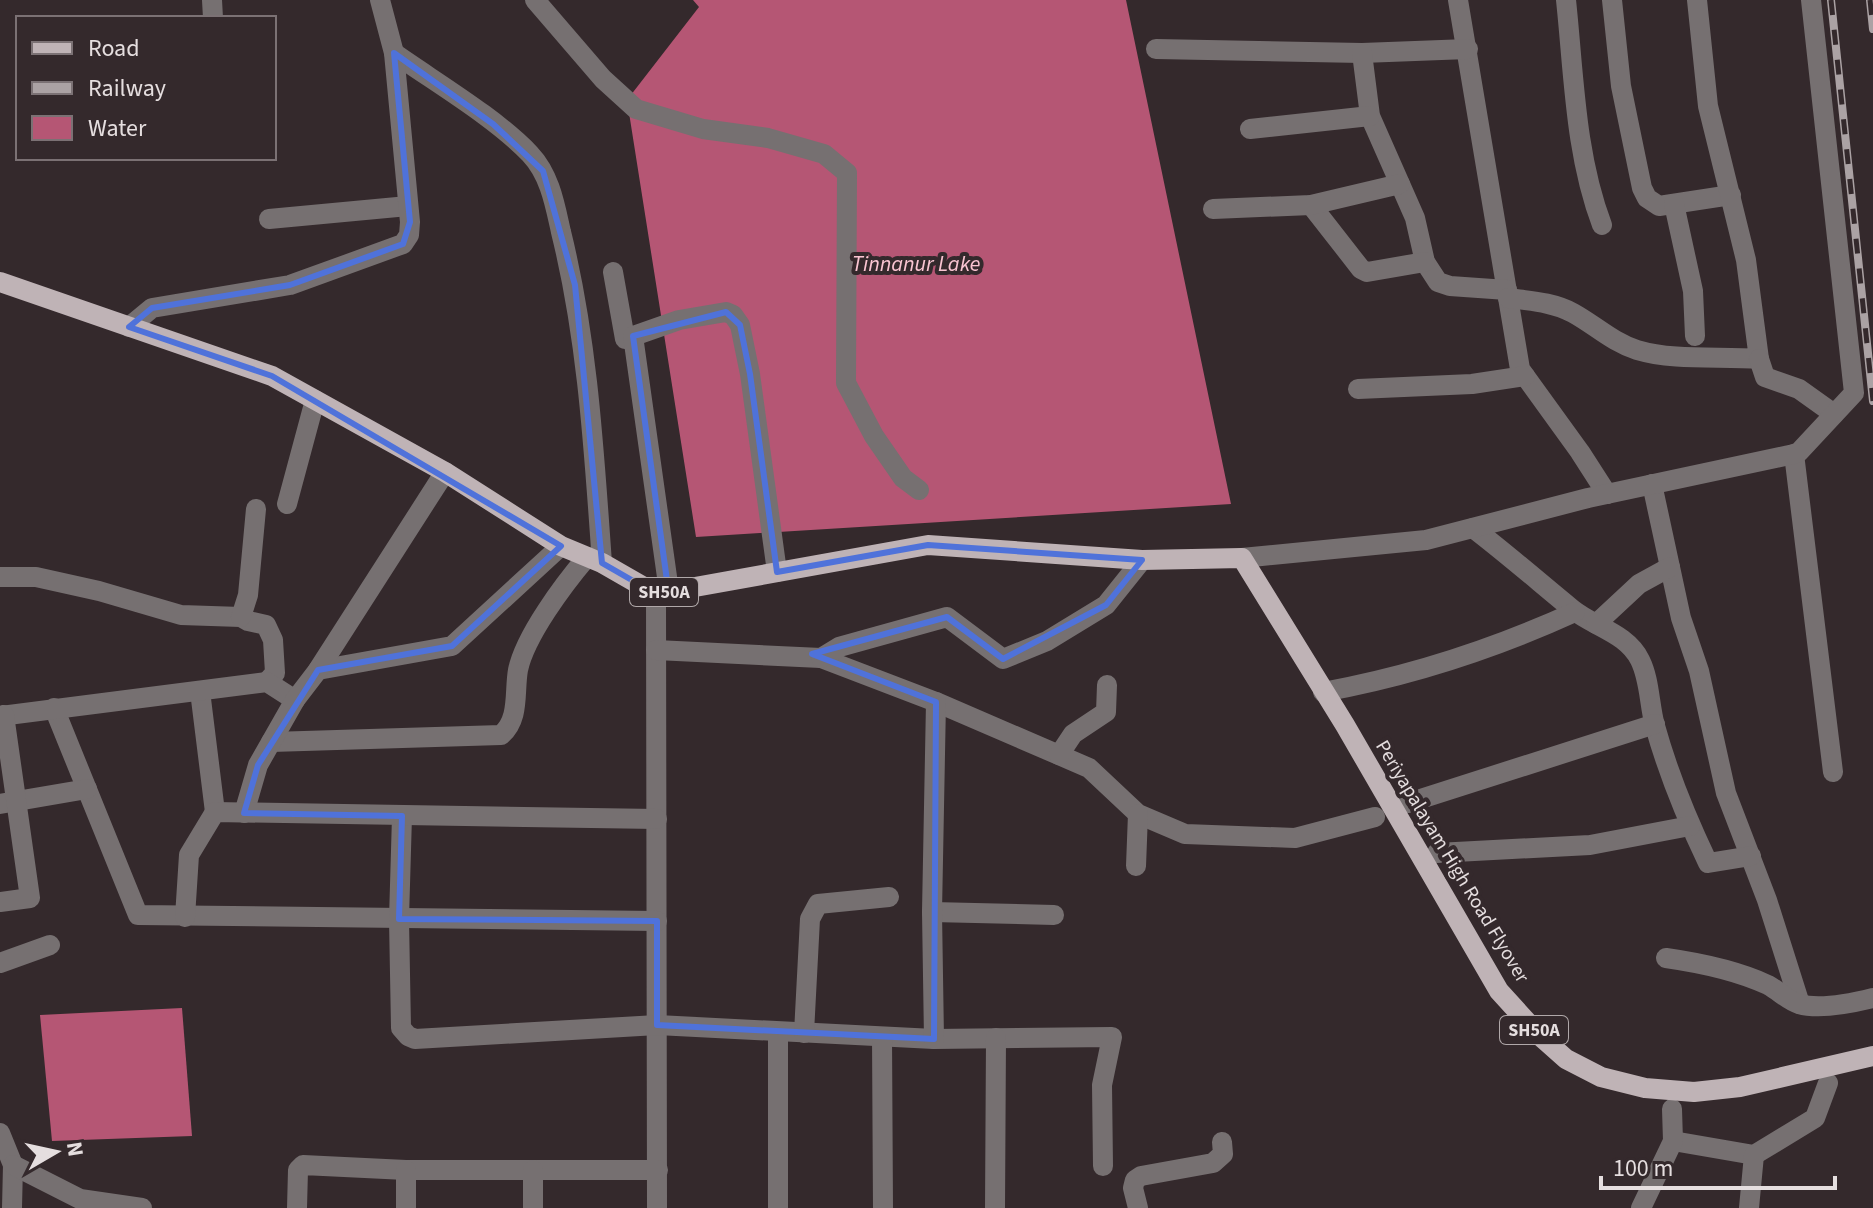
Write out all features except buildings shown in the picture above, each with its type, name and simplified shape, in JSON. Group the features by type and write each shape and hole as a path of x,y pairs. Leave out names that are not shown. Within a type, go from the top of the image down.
{"main road":[{"name":"SH50A","path":"0,282 272,376 445,472 561,546 662,593 928,545 1142,560 1242,558 1323,692"},
{"name":"Periyapalayam High Road Flyover","path":"1323,692 1499,991 1566,1059 1601,1077 1645,1088 1694,1092 1740,1087 1873,1056"}],"street":[{"path":"129,327 152,308 276,288 403,244 409,235 408,206 394,53 380,0"},
{"path":"535,0 603,79 636,109 703,129 768,138 824,154 847,173 846,383 874,436 903,478 919,490"},
{"path":"1458,0 1520,369 1607,494"},
{"path":"1566,0 1583,153 1591,196 1602,225"},
{"path":"1612,0 1621,86 1642,188 1647,198 1659,206 1731,195"},
{"path":"1697,0 1708,106 1746,260 1759,359 1765,377 1799,389 1834,414"},
{"path":"1242,558 1426,540 1607,494 1799,452 1854,393 1811,0"},
{"path":"1156,49 1362,53 1468,49"},
{"path":"271,742 501,735 509,728 513,716 518,669 527,646 564,584 594,560 591,406 575,285 552,192 543,171 530,154 394,53"},
{"path":"1362,53 1370,116 1415,218 1425,262 1438,282 1548,303 1573,313 1617,343 1638,350 1657,354 1759,359"},
{"path":"1250,129 1370,116"},
{"path":"1213,209 1311,205 1400,184"},
{"path":"1674,204 1693,291 1695,336"},
{"path":"1311,205 1361,269 1367,272 1425,262"},
{"path":"269,219 408,206"},
{"path":"613,272 625,339 679,320 726,312 733,315 740,325 750,374 777,572"},
{"path":"633,336 662,593 656,650 657,1208"},
{"path":"1358,389 1472,384 1525,376"},
{"path":"287,504 315,400"},
{"path":"1794,454 1833,772"},
{"path":"244,813 258,765 295,700 318,670 445,472"},
{"path":"1652,484 1681,618 1699,671 1726,793 1751,856 1800,1004"},
{"path":"241,617 248,595 256,509"},
{"path":"1473,528 1521,564 1575,612 1619,636 1640,658 1655,724 1690,826 1708,863 1751,856"},
{"path":"318,670 452,646 561,546"},
{"path":"821,658 839,647 947,617 1003,659 1047,641 1106,605 1142,560"},
{"path":"1596,624 1639,584 1670,567"},
{"path":"0,577 36,577 99,591 181,615 241,617 266,625 270,630 275,673 267,682"},
{"path":"1323,692 1374,683 1464,657 1575,612"},
{"path":"656,650 821,658 936,702 1089,768 1138,814 1185,834 1295,838 1375,817"},
{"path":"0,902 30,898 8,802 2,716 267,682 295,700"},
{"path":"1059,755 1073,734 1106,712 1107,685"},
{"path":"185,917 189,855 215,812 200,691"},
{"path":"934,1039 932,912 936,702"},
{"path":"54,708 138,915 657,921"},
{"path":"1408,803 1655,724"},
{"path":"8,802 87,789"},
{"path":"215,812 657,819"},
{"path":"1136,866 1138,814"},
{"path":"402,816 399,919 401,1028 408,1036 415,1039 657,1025 934,1039 1112,1037 1102,1085 1103,1166"},
{"path":"1437,853 1590,845 1690,826"},
{"path":"804,1033 813,909 818,904 889,897"},
{"path":"932,912 1054,915"},
{"path":"0,963 50,945"},
{"path":"1666,958 1708,964 1747,977 1800,1004 1840,1005 1873,998"},
{"path":"778,1032 778,1208"},
{"path":"882,1037 883,1208"},
{"path":"995,1208 996,1038"},
{"path":"1673,1141 1754,1155 1815,1118 1828,1083"},
{"path":"1641,1208 1673,1141 1672,1109"},
{"path":"0,1133 13,1165 12,1208"},
{"path":"1138,1208 1133,1188 1135,1180 1141,1176 1213,1163 1223,1154 1222,1142"},
{"path":"1749,1208 1754,1155"},
{"path":"13,1165 83,1203 142,1208"},
{"path":"297,1208 298,1170 303,1165 406,1170 658,1170"},
{"path":"406,1170 406,1208"},
{"path":"533,1170 533,1208"}],"highlighted area":[{"path":"394,53 493,124 543,171 575,285 602,563 670,602 633,336 726,312 740,325 750,374 777,572 928,545 1142,560 1106,605 1003,659 947,617 812,654 936,702 934,1039 657,1025 657,921 399,919 402,816 244,813 258,765 318,670 452,646 561,546 272,376 129,327 152,308 290,285 403,244 410,222"}],"water":[{"name":"Tinnanur Lake","path":"693,0 1126,0 1231,504 696,537 627,100 699,7"},
{"path":"182,1008 192,1136 52,1141 40,1015"}],"railway":[{"path":"1831,0 1873,401"},
{"path":"1870,0 1873,29"}]}
